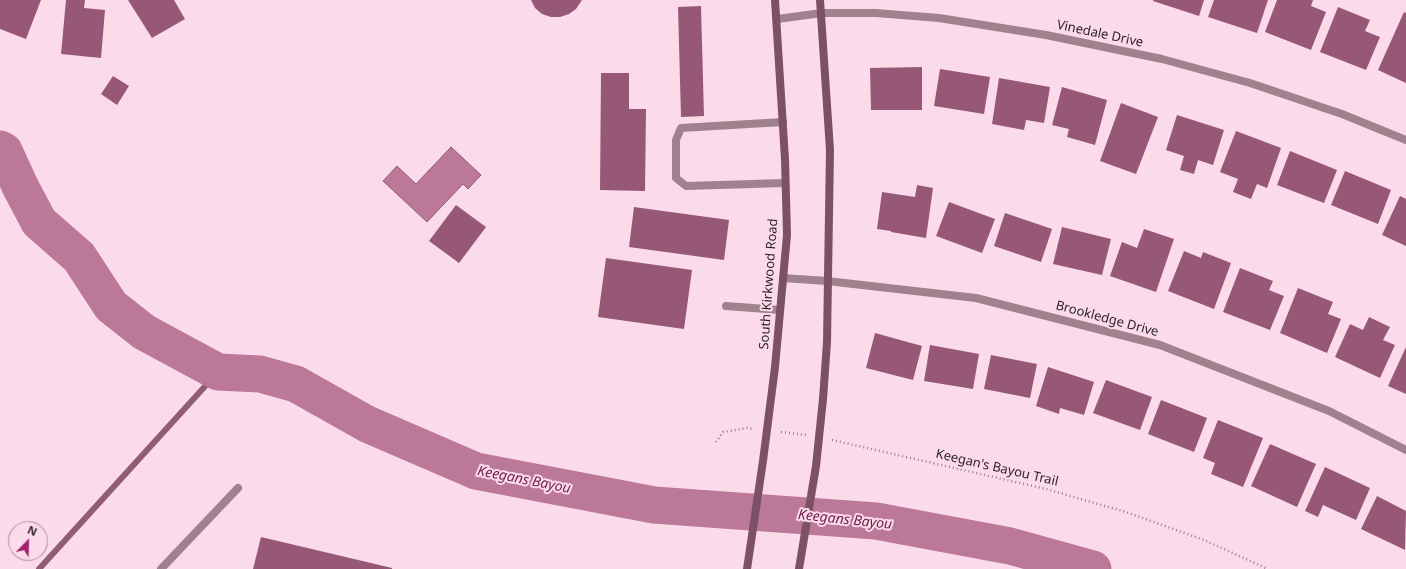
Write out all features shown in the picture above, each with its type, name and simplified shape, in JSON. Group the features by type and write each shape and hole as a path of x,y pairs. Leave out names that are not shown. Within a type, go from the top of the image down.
{"main road":[{"name":"South Kirkwood Road","path":"747,569 775,367 787,235 783,122 775,0"},
{"path":"799,565 816,466 827,342 830,150 820,0"}],"street":[{"name":"Vinedale Drive","path":"777,19 822,14 876,13 939,18 1046,34 1162,59 1258,86 1342,114 1406,140"},
{"path":"783,122 681,128 676,140 676,178 686,186 785,183"},
{"name":"Brookledge Drive","path":"783,278 827,281 976,298 1160,345 1329,411 1406,450"},
{"path":"726,306 780,310"},
{"path":"160,569 238,488"}],"path":[{"name":"Keegan's Bayou Trail","path":"716,442 723,432 747,428 767,430 819,438 1046,489 1126,512 1204,540 1268,569"}],"shaded area":[{"path":"451,147 481,175 468,189 463,184 427,222 383,181 397,166 416,184"}],"building":[{"path":"0,0 41,0 26,39 0,29"},
{"path":"66,0 85,0 84,8 105,10 101,58 61,54"},
{"path":"128,0 174,0 185,19 152,38"},
{"path":"531,0 582,0 576,9 569,14 560,17 551,17 542,14 535,8"},
{"path":"1153,0 1204,0 1199,16"},
{"path":"1214,0 1268,0 1257,33 1208,17"},
{"path":"1277,0 1313,0 1311,6 1326,12 1311,50 1265,32"},
{"path":"701,6 704,116 681,117 678,7"},
{"path":"1338,7 1370,20 1365,31 1380,37 1366,70 1320,52"},
{"path":"1404,12 1406,13 1406,83 1378,70"},
{"path":"922,67 922,110 871,110 870,68"},
{"path":"940,69 990,77 984,114 934,106"},
{"path":"601,73 629,73 629,109 646,109 645,191 600,190"},
{"path":"113,76 129,86 117,105 101,94"},
{"path":"999,78 1050,87 1044,123 1026,120 1024,130 992,124"},
{"path":"1062,87 1107,100 1095,145 1067,137 1069,129 1052,125"},
{"path":"1121,103 1158,117 1136,174 1100,161"},
{"path":"1177,115 1224,130 1213,165 1198,160 1194,174 1180,170 1184,156 1166,150"},
{"path":"1236,131 1281,148 1267,188 1257,184 1251,199 1233,192 1238,179 1220,172"},
{"path":"1290,151 1337,170 1324,203 1277,185"},
{"path":"1345,171 1391,190 1378,224 1331,205"},
{"path":"917,185 933,188 926,238 877,229 882,192 915,197"},
{"path":"1400,196 1406,199 1406,246 1382,235"},
{"path":"949,202 995,219 982,253 936,236"},
{"path":"456,205 486,227 459,263 429,241"},
{"path":"634,207 729,220 724,260 629,247"},
{"path":"1005,213 1052,229 1041,262 994,246"},
{"path":"1062,227 1111,239 1102,275 1053,264"},
{"path":"1144,229 1174,239 1156,292 1110,276 1122,242 1137,248"},
{"path":"1184,251 1201,258 1203,252 1231,263 1214,309 1168,291"},
{"path":"606,258 692,270 684,329 598,317"},
{"path":"1240,268 1273,281 1269,290 1284,296 1270,330 1223,312"},
{"path":"1298,288 1333,302 1328,314 1341,319 1327,353 1280,333"},
{"path":"1369,317 1390,327 1383,340 1395,345 1380,378 1335,357 1350,324 1363,330"},
{"path":"875,333 922,346 913,380 866,368"},
{"path":"930,345 979,354 973,389 924,381"},
{"path":"1406,347 1406,394 1388,386"},
{"path":"991,355 1037,364 1030,398 984,389"},
{"path":"1048,367 1094,382 1084,415 1060,408 1059,414 1036,406"},
{"path":"1106,380 1152,397 1140,430 1093,413"},
{"path":"1161,400 1207,418 1194,452 1148,434"},
{"path":"1218,420 1263,438 1243,487 1211,474 1215,463 1203,458"},
{"path":"1270,444 1316,464 1297,507 1251,486"},
{"path":"1325,467 1370,488 1356,520 1323,505 1318,517 1305,511"},
{"path":"1377,496 1406,511 1405,550 1361,529"},
{"path":"261,537 392,568 392,569 253,569"}],"waterway":[{"name":"Keegans Bayou","path":"0,149 4,151 39,222 79,257 111,306 144,332 218,372 260,374 296,384 367,424 476,471 654,505 876,521 1010,546 1093,569"},
{"path":"39,569 218,372"}]}
